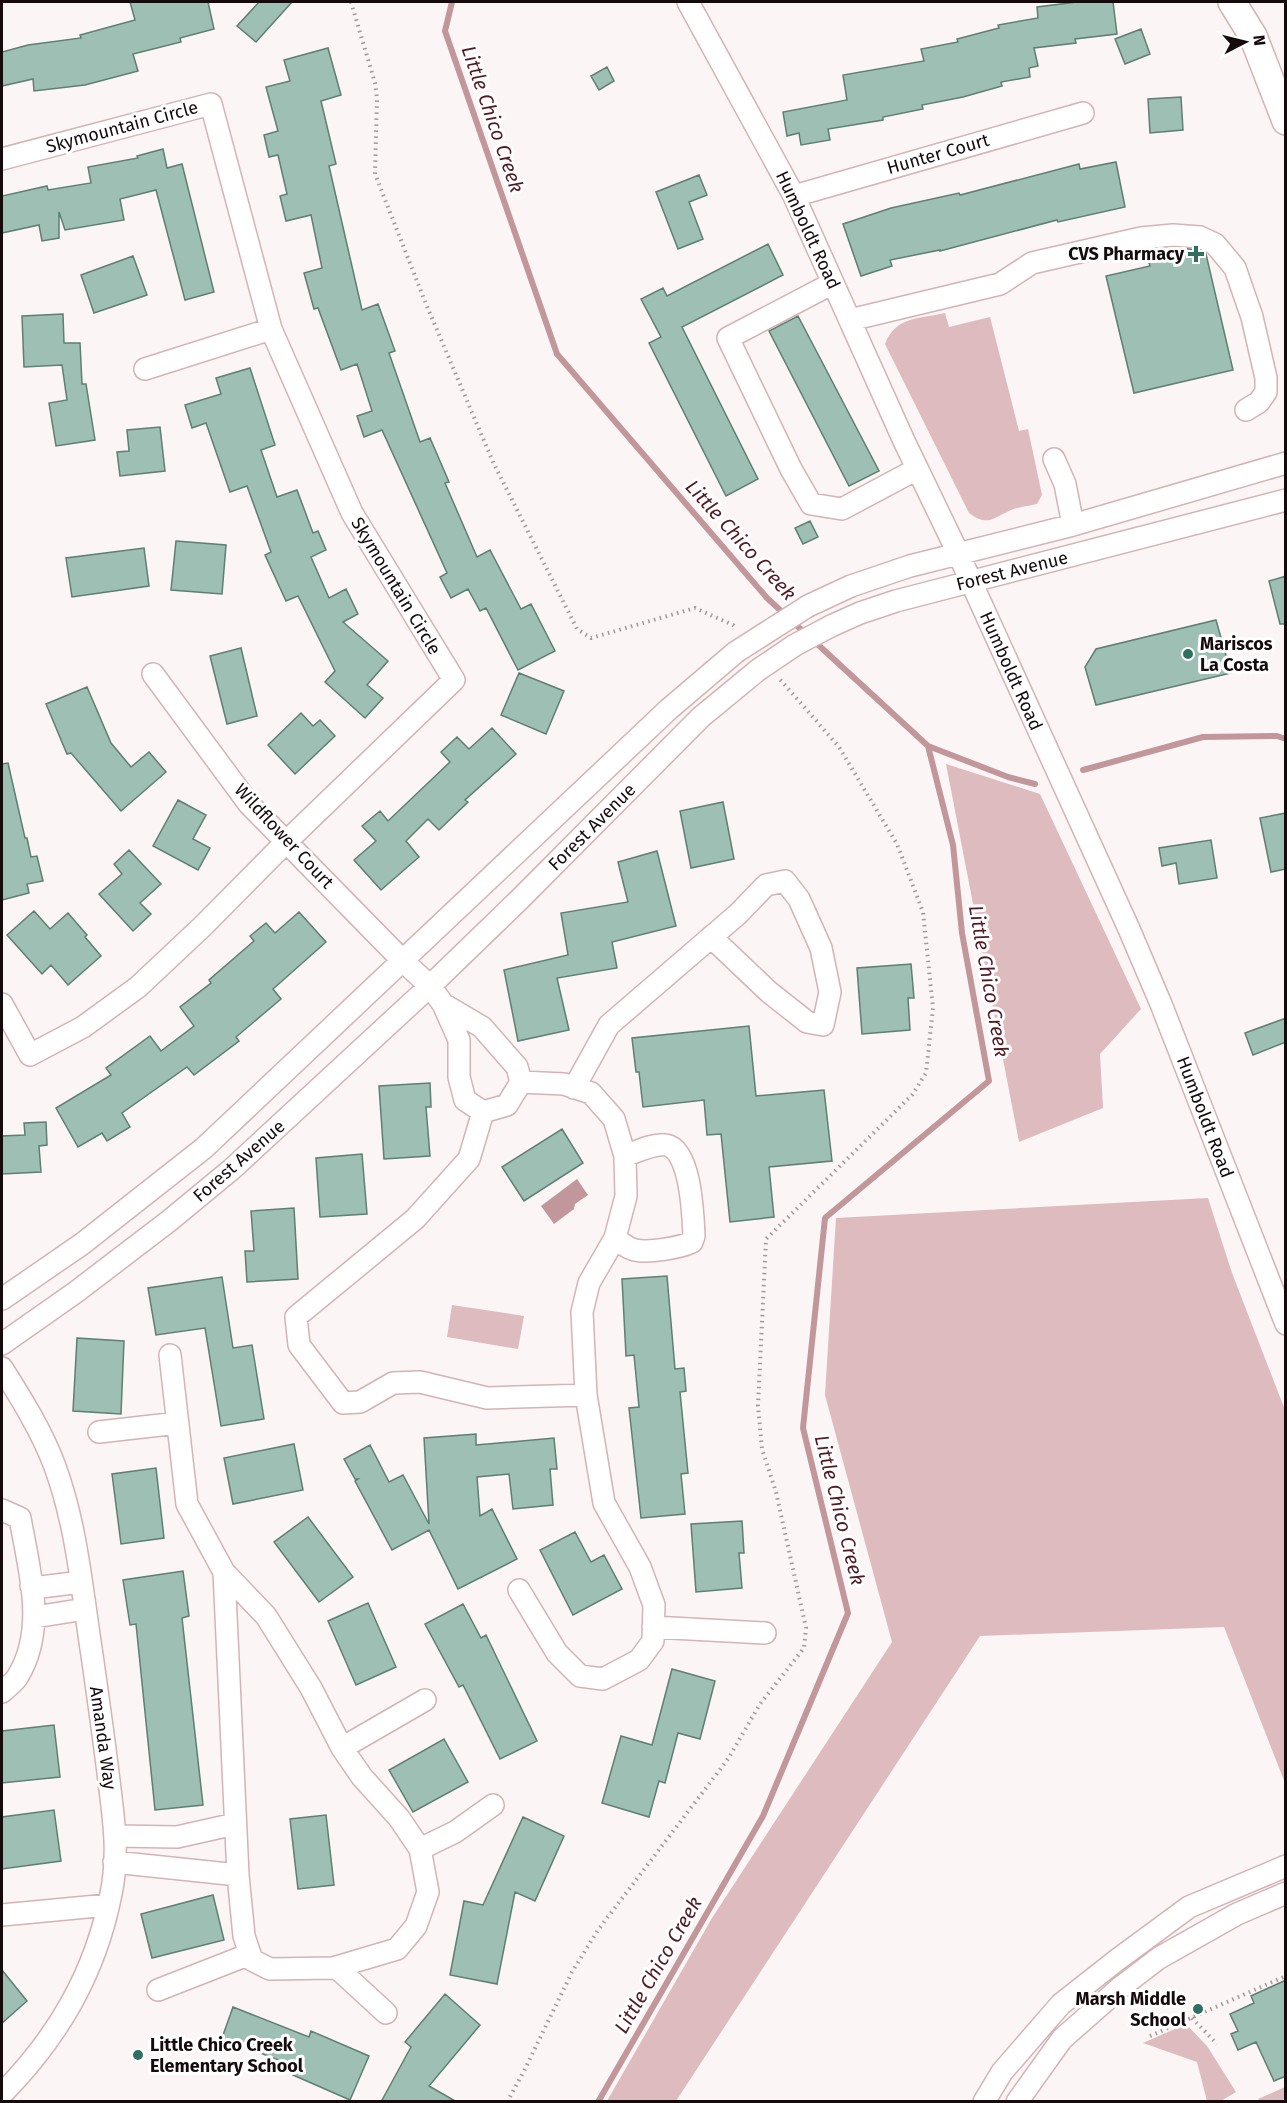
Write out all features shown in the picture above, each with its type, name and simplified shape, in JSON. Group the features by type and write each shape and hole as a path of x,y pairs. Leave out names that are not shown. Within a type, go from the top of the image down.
{"main road":[{"path":"1232,2 1253,36 1286,121"},
{"path":"1248,2 1253,36"}],"street":[{"name":"Humboldt Road","path":"688,2 794,196 917,469 958,553 1161,1004 1286,1324"},
{"name":"Skymountain Circle","path":"2,159 212,104 271,328 351,513 454,680 138,987 83,1027 30,1055 2,1004"},
{"name":"Hunter Court","path":"794,196 1083,113"},
{"path":"850,320 1000,284 1032,263 1156,236 1200,237 1215,244 1235,268 1252,317 1266,378 1266,392 1258,402 1246,410"},
{"path":"833,283 728,338 791,470 811,504 842,509 917,469"},
{"path":"145,369 271,328"},
{"path":"1054,459 1065,484 1073,525"},
{"name":"Forest Avenue","path":"2,1299 82,1244 204,1148 738,643 851,586 910,566 1073,525 1286,464"},
{"name":"Forest Avenue","path":"2,1344 169,1221 240,1161 519,900 701,717 795,645 860,613 896,601 1286,500"},
{"name":"Wildflower Court","path":"153,674 249,804 429,986 443,1004"},
{"path":"574,1088 609,1025 711,937 738,914 766,885 785,881 799,899 821,948 830,992 823,1025 807,1022 769,992 711,937"},
{"path":"443,1004 482,1028 517,1067 521,1082 507,1105 483,1112 465,1100 459,1077 459,1040 443,1004"},
{"path":"519,1590 557,1653 580,1676 603,1679 639,1660 653,1641 654,1605 640,1567 604,1503 586,1395 582,1312 589,1283 615,1238 626,1196 625,1156 614,1119 591,1093 564,1084 521,1082"},
{"path":"483,1112 469,1159 415,1219 296,1317 299,1345 343,1403 360,1402 393,1383 420,1382 487,1398 586,1395"},
{"path":"615,1238 627,1247 647,1250 684,1246 692,1242 694,1236 686,1166 677,1150 666,1145 653,1146 625,1156"},
{"path":"170,1355 188,1504 224,1572 266,1616 310,1688 342,1748 362,1777 399,1818 420,1848 428,1892 416,1926 396,1949 336,1967 270,1969 252,1960 244,1936 238,1875 224,1572"},
{"name":"Amanda Way","path":"2,1368 25,1405 54,1462 70,1514 104,1739 116,1836 108,1905 98,1943 82,1985 58,2028 31,2064 2,2094"},
{"path":"99,1432 178,1423"},
{"path":"2,1510 20,1518 35,1617 31,1643 18,1678 2,1692"},
{"path":"31,1586 81,1582"},
{"path":"35,1617 85,1610"},
{"path":"653,1627 765,1634"},
{"path":"342,1748 425,1700"},
{"path":"420,1848 455,1832 493,1804"},
{"path":"116,1836 177,1837 235,1824"},
{"path":"114,1862 238,1875"},
{"path":"984,2102 1002,2072 1061,2004 1117,1960 1189,1907 1286,1866"},
{"path":"1017,2102 1062,2039 1121,1987 1159,1958 1237,1914 1286,1893"},
{"path":"2,1915 108,1905"},
{"path":"158,1990 250,1954"},
{"path":"336,1967 386,2013"}],"path":[{"path":"351,2 375,83 377,99 375,174 426,304 493,462 577,629 591,638 695,608 733,625 738,643"},
{"path":"507,2102 572,1972 598,1930 728,1759 760,1704 804,1648 806,1628 776,1492 762,1449 758,1406 766,1239 912,1095 926,1073 933,1008 923,912 897,844 839,747 764,669"},
{"path":"1150,2036 1286,1976"},
{"path":"1192,2018 1216,2044"}],"shaded area":[{"path":"945,313 949,327 990,317 1019,431 1028,429 1042,495 1037,504 1012,510 990,520 981,520 969,513 885,344 895,328 902,323"},
{"path":"946,764 1040,794 1141,1009 1100,1054 1103,1108 1019,1142"},
{"path":"577,1179 588,1195 554,1224 541,1206"},
{"path":"1208,1198 1232,1273 1285,1410 1285,1783 1224,1627 980,1636 676,2101 607,2101 712,1918 892,1642 825,1395 836,1218"},
{"path":"452,1305 524,1316 518,1349 447,1337"},
{"path":"1186,2024 1207,2046 1236,2092 1221,2101 1207,2101 1197,2062 1143,2043"},
{"path":"1285,2087 1285,2101 1259,2101 1258,2099"}],"building":[{"path":"130,2 208,2 214,29 180,38 181,42 133,54 138,71 85,85 34,91 33,79 2,86 2,52 28,45 81,38 80,35 135,20"},
{"path":"259,2 292,2 256,42 237,26"},
{"path":"1077,2 1113,2 1117,34 1075,39 1076,43 1034,48 1038,66 1029,68 1030,77 1001,82 1002,86 963,97 922,105 923,109 883,117 883,120 828,129 830,140 801,145 799,133 787,136 783,112 847,100 843,75 924,61 921,49 958,42 957,39 999,28 998,25 1038,18 1037,7"},
{"path":"1141,29 1150,54 1125,64 1115,39"},
{"path":"328,48 341,95 321,101 336,164 329,166 362,310 378,304 395,351 389,353 420,442 430,438 449,482 445,483 477,557 490,550 521,609 531,604 555,651 518,670 486,608 480,611 468,589 451,598 440,577 447,573 382,430 364,437 357,416 372,411 357,364 341,370 318,308 314,309 304,273 322,268 311,215 286,221 280,196 287,194 278,155 269,157 264,135 278,131 266,87 290,81 284,60"},
{"path":"607,67 614,81 599,90 591,76"},
{"path":"1181,97 1183,130 1150,133 1148,99"},
{"path":"163,149 167,168 182,164 214,292 185,300 156,190 120,199 124,220 65,230 59,212 59,238 42,241 39,225 2,233 2,196 47,186 48,190 91,183 88,167 138,158 137,156"},
{"path":"1116,162 1125,207 1058,222 1057,220 940,251 890,260 892,266 861,276 843,224 891,208 959,193 960,195 1079,164 1080,169"},
{"path":"699,175 707,195 689,202 703,239 678,249 656,192"},
{"path":"768,244 783,275 682,327 758,479 726,496 649,343 661,337 641,299 663,288 667,296"},
{"name":"CVS Pharmacy","path":"1181,248 1206,254 1233,370 1134,393 1106,276 1150,266 1147,256"},
{"path":"133,256 147,295 94,313 81,275"},
{"path":"63,314 64,343 80,343 82,384 86,384 95,440 56,446 49,403 67,400 62,365 24,367 22,316"},
{"path":"798,316 879,471 849,486 769,331"},
{"path":"250,368 275,445 261,450 277,497 297,490 313,533 318,531 326,550 311,557 329,598 346,589 358,614 343,622 388,661 367,685 383,698 365,718 325,682 335,671 298,596 286,601 265,555 271,552 247,486 230,492 206,423 192,428 185,405 221,394 216,378"},
{"path":"160,427 165,471 120,476 117,452 129,451 127,430"},
{"path":"810,521 818,537 803,544 795,528"},
{"path":"176,541 226,545 222,594 171,590"},
{"path":"144,548 149,586 72,597 66,558"},
{"path":"1286,576 1286,624 1280,624 1269,581"},
{"path":"1216,620 1231,673 1096,705 1085,667 1096,649"},
{"path":"241,648 257,716 227,724 210,656"},
{"path":"519,673 564,691 546,734 501,715"},
{"path":"87,687 111,743 131,767 149,752 166,772 121,811 71,753 67,754 46,704"},
{"path":"301,713 313,726 320,720 335,736 295,774 268,745"},
{"path":"492,728 516,754 465,800 468,802 439,830 428,819 406,841 419,857 381,890 354,860 376,841 362,826 380,811 388,821 450,762 441,752 457,737 469,749"},
{"path":"8,763 25,838 27,838 31,857 37,856 43,881 27,884 29,893 2,900 2,764"},
{"path":"178,800 206,815 193,839 210,848 198,870 153,846"},
{"path":"723,802 734,859 691,868 680,811"},
{"path":"1286,813 1286,869 1271,872 1260,818"},
{"path":"1211,840 1217,878 1179,884 1176,863 1162,866 1159,848"},
{"path":"129,850 161,884 140,903 151,914 133,931 99,894 122,874 114,864"},
{"path":"657,851 676,926 612,942 617,968 557,978 569,1030 518,1041 504,970 568,955 561,913 628,902 618,862"},
{"path":"34,911 50,929 68,913 101,956 68,985 51,965 42,974 7,935"},
{"path":"299,912 326,942 273,989 281,999 236,1037 239,1041 194,1075 187,1067 122,1113 130,1127 107,1141 102,1133 78,1147 56,1108 111,1075 106,1068 150,1036 161,1051 194,1026 180,1007 211,983 209,980 254,941 250,936 266,923 275,933"},
{"path":"911,964 914,998 908,998 910,1030 862,1034 857,968"},
{"path":"1286,1018 1286,1042 1253,1055 1245,1033"},
{"path":"749,1026 756,1096 824,1090 832,1161 769,1167 774,1217 730,1222 721,1134 707,1135 704,1100 643,1107 632,1038"},
{"path":"430,1083 431,1107 426,1107 430,1156 384,1159 379,1086"},
{"path":"46,1122 47,1145 39,1146 41,1172 2,1174 2,1136 25,1135 24,1123"},
{"path":"562,1129 583,1163 524,1201 502,1167"},
{"path":"362,1154 367,1214 320,1217 316,1158"},
{"path":"294,1208 298,1279 247,1282 245,1251 254,1251 251,1211"},
{"path":"667,1276 675,1369 684,1368 686,1391 680,1392 688,1473 681,1474 685,1514 641,1518 629,1408 639,1407 634,1355 626,1356 622,1279"},
{"path":"222,1277 233,1348 252,1345 264,1419 221,1426 205,1328 156,1335 148,1288"},
{"path":"77,1338 124,1341 121,1414 73,1411"},
{"path":"476,1434 476,1445 554,1438 557,1469 550,1469 553,1505 513,1509 509,1474 477,1477 480,1516 492,1509 517,1559 458,1589 429,1530 392,1550 355,1481 358,1479 355,1479 344,1459 370,1445 389,1482 403,1475 429,1524 424,1438"},
{"path":"294,1444 303,1490 233,1504 224,1458"},
{"path":"156,1468 164,1538 121,1544 112,1474"},
{"path":"308,1517 353,1577 319,1602 274,1542"},
{"path":"742,1521 744,1553 739,1553 742,1588 696,1592 691,1524"},
{"path":"575,1532 591,1562 604,1555 622,1589 573,1615 540,1550"},
{"path":"183,1571 189,1616 182,1618 203,1805 155,1810 136,1624 130,1625 123,1580"},
{"path":"368,1603 396,1667 356,1685 328,1621"},
{"path":"463,1604 481,1638 486,1635 537,1741 500,1759 463,1685 459,1687 425,1624"},
{"path":"672,1669 715,1681 700,1739 678,1733 665,1783 659,1781 649,1817 602,1803 621,1736 652,1745"},
{"path":"54,1725 60,1777 2,1783 2,1731"},
{"path":"444,1739 468,1782 413,1812 389,1770"},
{"path":"54,1810 61,1861 2,1869 2,1817"},
{"path":"326,1815 334,1885 298,1889 290,1819"},
{"path":"523,1817 564,1836 535,1901 515,1892 497,1984 450,1975 464,1901 483,1905"},
{"path":"213,1895 224,1940 152,1958 141,1914"},
{"path":"2,1970 27,2001 2,2023"},
{"path":"1286,1980 1286,2076 1274,2081 1256,2042 1238,2050 1231,2034 1238,2031 1230,2014 1254,2003 1251,1996"},
{"path":"445,1994 480,2025 429,2086 457,2102 381,2102 411,2047 405,2042"},
{"path":"233,2007 309,2037 311,2031 369,2056 350,2100 293,2075 296,2067 222,2038"}],"waterway":[{"name":"Little Chico Creek","path":"452,2 445,31 557,354 767,598 806,634"},
{"name":"Little Chico Creek","path":"598,2102 763,1816 848,1613 803,1428 825,1218 989,1081 962,933 953,845 928,746 814,641"},
{"path":"1083,770 1203,737 1277,736 1286,739"},
{"path":"928,746 1008,777 1035,784"}],"place":[{"name":"CVS Pharmacy","path":"1196,254"},
{"name":"Mariscos La Costa","path":"1188,654"},
{"name":"Marsh Middle School","path":"1198,2009"},
{"name":"Little Chico Creek Elementary School","path":"138,2055"}]}
